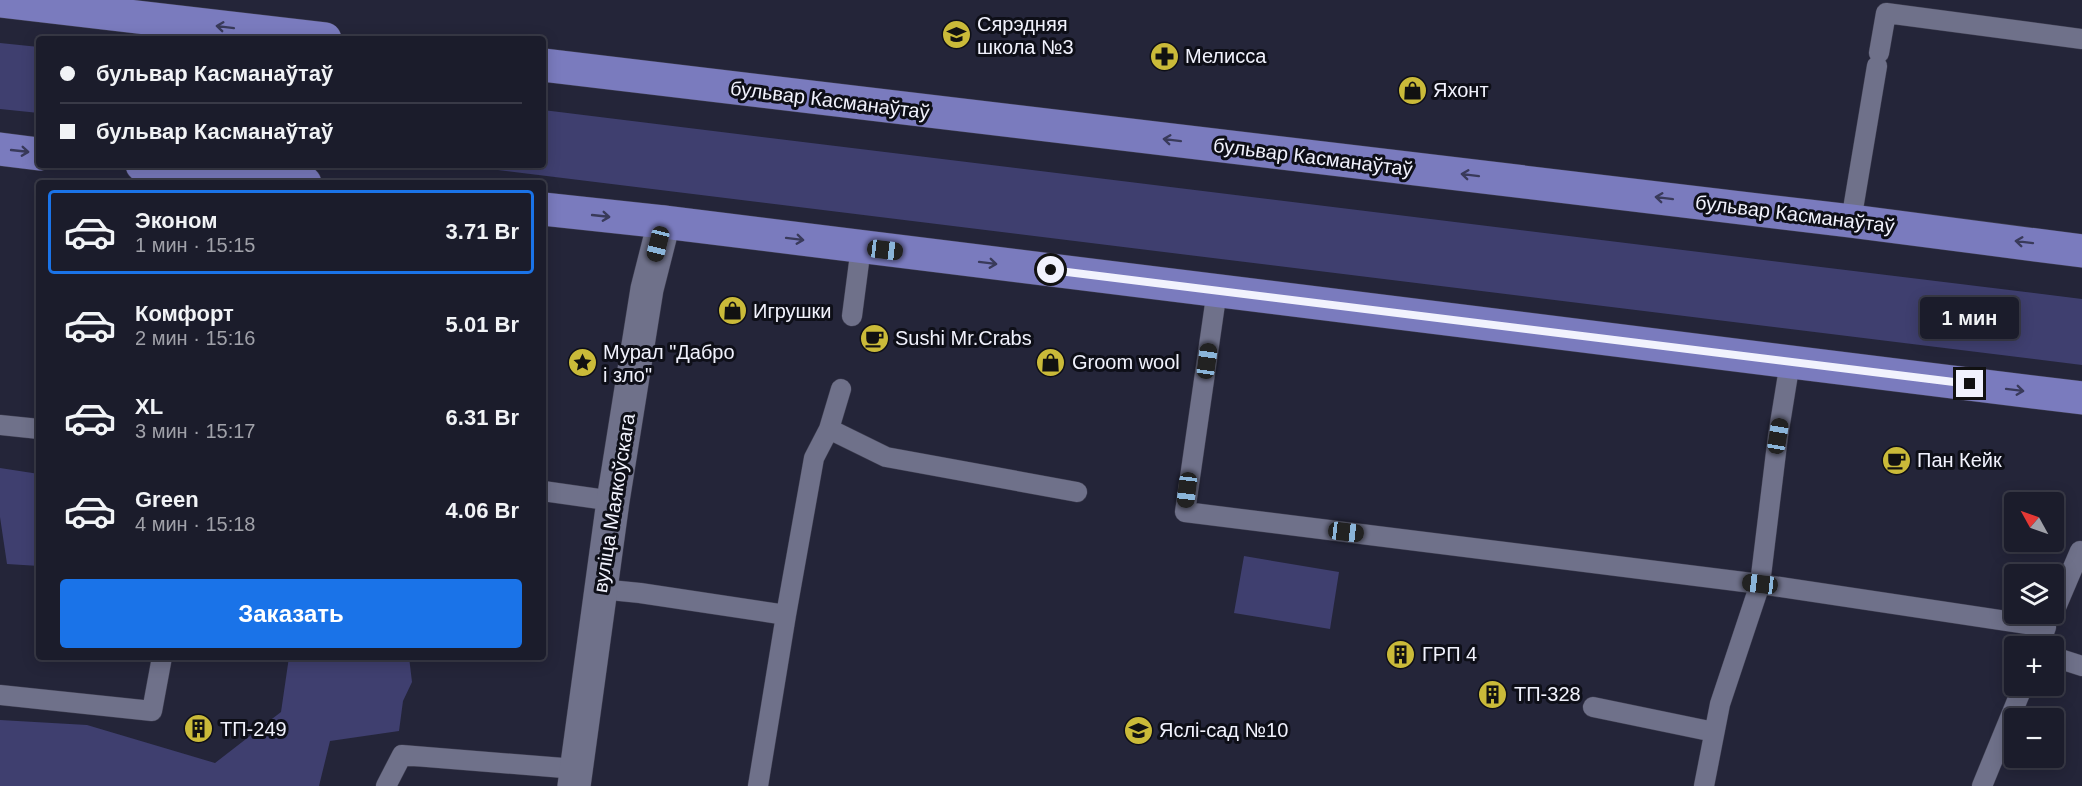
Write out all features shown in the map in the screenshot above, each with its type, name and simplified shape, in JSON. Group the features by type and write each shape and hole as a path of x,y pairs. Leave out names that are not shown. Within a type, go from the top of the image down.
{"main road":[{"path":"0,1 51,3 302,36"},
{"name":"бульвар Касманаўтаў","path":"546,66 1851,220 2082,251"},
{"path":"0,149 36,154"},
{"path":"169,168 278,180"},
{"path":"546,209 664,222 2082,398"}],"street":[{"name":"вуліца Маякоўскага","path":"575,777 613,501 647,289 664,222"}],"lane":[{"path":"1851,220 1887,6 2082,39"},
{"path":"852,316 861,247"},
{"path":"1217,290 1185,512 2004,613"},
{"path":"1704,786 1720,704 1760,584 1778,436 1790,362"},
{"path":"758,786 814,458 829,429 841,389"},
{"path":"0,424 36,429"},
{"path":"829,429 886,457 1077,492"},
{"path":"546,491 613,501"},
{"path":"2064,588 2080,551"},
{"path":"600,589 786,615"},
{"path":"0,695 152,711 161,660"},
{"path":"2064,660 2082,666"},
{"path":"1982,786 2019,696"},
{"path":"1593,707 1714,732"},
{"path":"386,786 402,755 575,777"}],"shaded area":[{"path":"0,43 36,47 36,113 0,109"},
{"path":"546,110 2082,299 2082,365 481,168 546,168"},
{"path":"0,468 36,474 36,566 7,564 0,517"},
{"path":"1244,556 1339,572 1330,629 1234,613"},
{"path":"289,660 409,660 412,682 403,701 399,731 330,741 319,786 0,786 0,720 87,725 215,763 281,712"}],"place":[{"name":"Сярэдняя школа №3","path":"956,35"},
{"name":"Мелисса","path":"1164,56"},
{"name":"Яхонт","path":"1412,90"},
{"name":"Игрушки","path":"732,311"},
{"name":"Sushi Mr.Crabs","path":"874,338"},
{"name":"Groom wool","path":"1051,362"},
{"name":"Мурал \"Дабро і зло\"","path":"582,363"},
{"name":"Пан Кейк","path":"1896,460"},
{"name":"ГРП 4","path":"1401,654"},
{"name":"ТП-328","path":"1493,694"},
{"name":"ТП-249","path":"199,729"},
{"name":"Яслі-сад №10","path":"1138,730"}],"route":[{"path":"1051,270 1970,384"}]}
